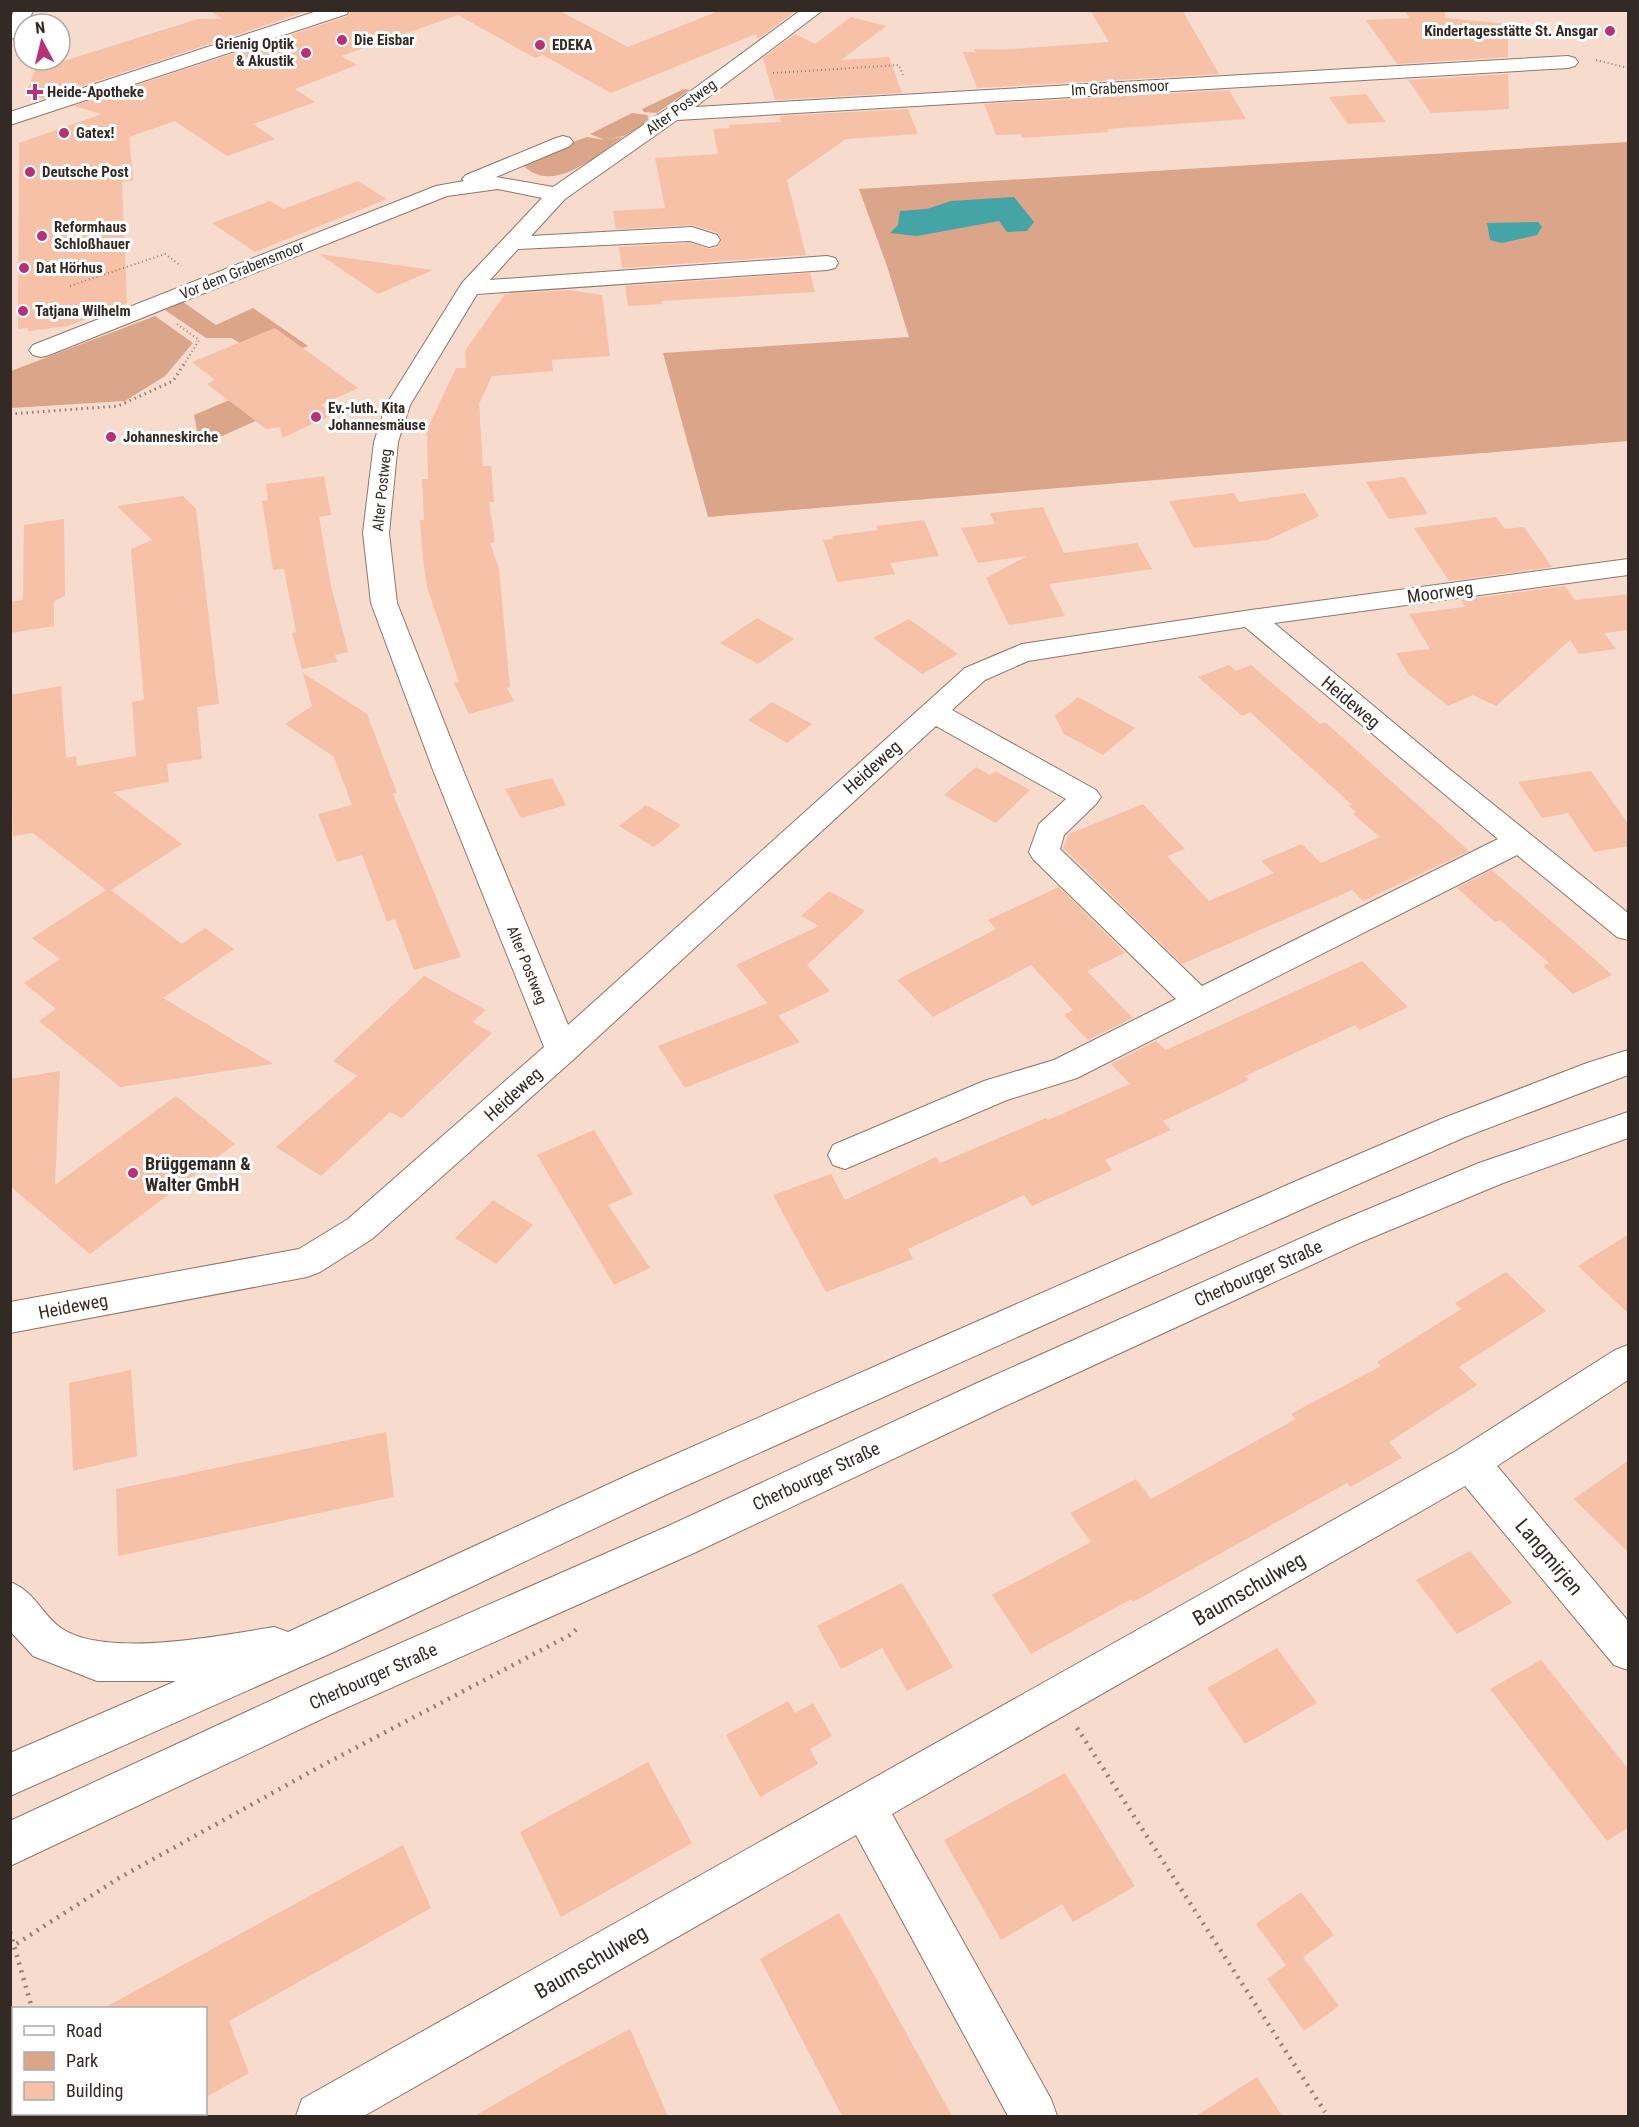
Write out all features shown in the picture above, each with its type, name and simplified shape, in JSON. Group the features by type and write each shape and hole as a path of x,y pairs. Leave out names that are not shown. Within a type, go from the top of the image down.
{"street":[{"path":"10,33 25,10"},
{"path":"10,119 340,10"},
{"name":"Alter Postweg","path":"562,1050 448,770 384,603 376,533 386,442 398,405 471,288 557,194 672,114 814,10"},
{"name":"Im Grabensmoor","path":"672,114 1568,62"},
{"name":"Vor dem Grabensmoor","path":"41,350 563,142"},
{"name":"Vor dem Grabensmoor","path":"443,190 498,183 557,194"},
{"path":"513,243 692,234 704,236 709,240"},
{"path":"471,288 827,263"},
{"name":"Moorweg","path":"1251,618 1629,567"},
{"name":"Heideweg","path":"10,1318 307,1262 360,1229 562,1050 975,674 1022,652 1251,618 1438,775 1629,930"},
{"path":"933,712 1086,797 1050,831 1044,852 1199,1002"},
{"path":"845,1155 996,1090 1065,1069 1520,841"},
{"path":"10,1775 320,1638 649,1484 1327,1183 1453,1128 1599,1072 1629,1063"},
{"name":"Cherbourger Straße","path":"10,1844 313,1702 680,1540 988,1396 1347,1233 1491,1173 1629,1125"},
{"name":"Baumschulweg","path":"319,2116 1470,1463 1629,1361"},
{"name":"Langmirjen","path":"1470,1463 1629,1651"},
{"path":"10,1601 47,1642 97,1661 172,1662 320,1638"},
{"path":"864,1807 1034,2116"}],"path":[{"path":"725,75 858,67"},
{"path":"70,286 165,255 206,285"},
{"path":"10,414 118,406 173,381 199,340 152,306"},
{"path":"12,1947 150,1861 323,1765 570,1635"},
{"path":"1058,1697 1325,2112"},
{"path":"10,1932 12,1947 32,2007"}],"green space":[{"path":"684,89 690,90 657,113 644,112 642,109"},
{"path":"632,113 647,115 650,122 624,136 607,139 623,137 575,169 548,176 536,174 524,166 526,159 587,137 605,140 590,134"},
{"path":"1628,142 1628,441 708,517 663,353 909,337 887,266 859,189"},
{"path":"183,302 216,325 253,308 308,346 269,363 232,338 206,338 165,310"},
{"path":"155,316 193,343 165,376 125,401 11,408 11,371"},
{"path":"246,393 269,415 200,446 194,415"}],"water":[{"path":"1014,197 1034,222 1027,231 1007,232 999,221 917,236 890,233 898,225 900,211 927,209 951,201"},
{"path":"1538,222 1542,227 1537,235 1502,243 1490,240 1487,223"}],"building":[{"path":"209,10 311,10 43,99 26,94 34,72 72,72 72,58 198,19 223,19"},
{"path":"351,10 558,10 628,47 721,10 797,10 758,39 756,34 611,93 543,55 535,58 458,15 341,56 357,65 295,89 315,102 253,124 275,139 227,156 175,121 129,137 133,180 122,182 127,303 68,326 28,331 28,328 18,329 19,143 102,114 73,106 348,16"},
{"path":"1090,10 1182,10 1219,74 977,88 963,52 975,52 974,49 1014,49 1109,42"},
{"path":"1445,11 1445,18 1508,24 1508,57 1397,64 1366,20 1410,18 1405,12"},
{"path":"851,17 886,26 841,60 889,57 902,93 775,100 763,58 795,34 815,44"},
{"path":"1508,74 1509,109 1431,113 1408,80"},
{"path":"1229,90 1246,119 1022,138 1021,134 996,135 984,104"},
{"path":"1366,94 1386,122 1348,124 1329,97"},
{"path":"908,109 918,134 846,139 787,180 806,255 622,268 619,247 690,243 710,249 718,247 722,241 718,233 693,225 616,229 613,211 665,208 655,158 718,154 713,129 730,128 729,125 781,122 779,116"},
{"path":"358,181 387,199 255,252 212,223 270,201 283,209"},
{"path":"319,254 433,270 378,294"},
{"path":"810,273 815,292 662,301 662,304 628,306 625,286"},
{"path":"569,290 602,295 610,356 552,360 553,371 492,376 479,404 483,466 491,466 494,502 489,502 495,542 490,543 499,569 510,687 507,688 514,701 469,714 454,683 459,682 427,587 423,560 420,520 424,520 422,479 428,479 427,430 456,368 466,368 465,351 505,294"},
{"path":"275,328 358,388 321,405 334,414 282,438 280,427 266,429 207,384 215,380 192,362"},
{"path":"324,476 331,515 319,517 330,582 348,652 335,655 337,662 302,669 292,633 296,632 284,569 273,570 262,501 268,500 266,484"},
{"path":"1404,477 1428,514 1389,519 1366,482"},
{"path":"1234,493 1239,502 1305,493 1319,516 1268,540 1194,548 1169,501"},
{"path":"183,496 196,509 219,704 197,707 202,759 167,764 169,782 113,792 182,844 111,890 182,944 205,928 234,949 163,998 273,1064 120,1087 39,1021 56,1009 24,983 60,959 32,938 106,890 33,833 13,836 10,695 61,686 66,758 76,756 77,766 136,756 132,702 144,700 131,549 152,540 117,506"},
{"path":"1043,507 1064,553 1137,543 1152,569 1049,584 1065,616 1009,625 986,578 1027,556 978,563 961,528 995,524 990,513"},
{"path":"1496,517 1505,529 1524,527 1552,567 1449,581 1414,528"},
{"path":"64,519 65,596 54,601 54,626 10,633 10,602 23,600 24,525"},
{"path":"924,520 939,556 890,563 895,574 837,582 823,540 833,539 832,536 878,530 876,526"},
{"path":"1565,586 1575,600 1629,594 1629,630 1604,633 1616,649 1579,654 1570,640 1496,706 1473,695 1448,706 1408,674 1396,653 1430,649 1409,614 1465,607 1461,600"},
{"path":"757,618 794,639 758,664 720,643"},
{"path":"909,619 958,654 922,674 873,638"},
{"path":"1229,665 1236,671 1251,665 1320,724 1325,722 1469,851 1363,901 1352,890 1182,964 1063,848 1069,834 1143,804 1185,849 1167,856 1209,901 1274,873 1261,861 1302,844 1321,863 1380,837 1353,814 1356,812 1349,806 1351,804 1250,712 1242,716 1198,677"},
{"path":"303,673 367,714 397,793 393,794 461,957 414,970 395,919 387,922 362,855 337,862 318,814 352,805 334,757 285,724 312,706"},
{"path":"1078,697 1135,728 1103,755 1064,734 1055,716"},
{"path":"772,702 812,724 787,743 748,720"},
{"path":"976,767 990,775 995,771 1030,790 996,823 944,795"},
{"path":"1591,771 1629,825 1629,846 1594,852 1568,813 1542,818 1518,782"},
{"path":"552,778 566,805 521,818 505,789"},
{"path":"646,805 681,825 654,847 619,826"},
{"path":"1492,870 1612,975 1573,994 1543,966 1549,963 1500,920 1495,922 1457,888"},
{"path":"1059,887 1125,953 1087,971 1133,1018 1088,1040 1064,1015 1073,1010 1031,965 933,1017 897,980 996,929 988,920"},
{"path":"829,891 865,911 807,965 830,991 778,1016 736,965 819,926 801,916"},
{"path":"1362,961 1408,1007 1360,1030 1355,1025 1245,1076 1249,1080 1163,1121 1171,1130 1105,1160 1112,1170 1032,1206 1024,1195 908,1249 913,1259 826,1292 773,1195 831,1174 845,1200 936,1157 940,1163 1130,1084 1111,1064 1156,1041 1166,1050"},
{"path":"424,976 486,1010 472,1022 492,1033 402,1118 390,1112 321,1176 276,1147 357,1076 333,1061"},
{"path":"768,1003 800,1042 685,1088 658,1046"},
{"name":"Brüggemann & Walter GmbH","path":"60,1071 55,1185 176,1096 235,1144 90,1254 10,1186 10,1079"},
{"path":"594,1130 633,1194 608,1205 650,1268 614,1285 537,1155"},
{"path":"493,1200 533,1225 496,1264 455,1238"},
{"path":"1629,1234 1629,1314 1578,1266"},
{"path":"1506,1272 1546,1311 1459,1367 1477,1385 1389,1442 1402,1458 1350,1487 1347,1483 1133,1602 1131,1599 1031,1654 992,1595 1091,1542 1070,1513 1136,1479 1151,1499 1296,1419 1291,1414 1381,1366 1377,1362 1461,1309 1455,1303"},
{"path":"131,1370 137,1456 73,1471 69,1383"},
{"path":"386,1432 394,1497 118,1556 116,1489"},
{"path":"1629,1460 1629,1553 1574,1499"},
{"path":"1470,1551 1512,1603 1457,1634 1416,1580"},
{"path":"902,1583 953,1667 907,1691 882,1648 841,1669 817,1626"},
{"path":"1277,1648 1317,1703 1245,1744 1207,1688"},
{"path":"1541,1660 1629,1770 1629,1827 1607,1841 1490,1689"},
{"path":"788,1701 795,1713 813,1703 832,1736 810,1749 818,1764 760,1797 726,1735"},
{"path":"648,1762 692,1843 561,1917 520,1832"},
{"path":"1065,1773 1135,1886 1073,1922 1062,1904 1001,1940 944,1840"},
{"path":"403,1845 431,1908 229,2021 249,2073 207,2096 207,2007 106,2007"},
{"path":"1301,1892 1334,1935 1303,1957 1339,2006 1304,2031 1267,1979 1286,1965 1256,1924"},
{"path":"839,1913 952,2116 842,2116 760,1959"},
{"path":"630,2029 668,2116 475,2116 566,2063"},
{"path":"1257,2077 1282,2116 1196,2116"}],"place":[{"name":"Kindertagesstätte St. Ansgar","path":"1610,31"},
{"name":"Die Eisbar","path":"342,40"},
{"name":"EDEKA","path":"540,45"},
{"name":"Grienig Optik & Akustik","path":"306,53"},
{"name":"Heide-Apotheke","path":"35,92"},
{"name":"Gatex!","path":"64,133"},
{"name":"Deutsche Post","path":"30,172"},
{"name":"Reformhaus Schloßhauer","path":"42,236"},
{"name":"Dat Hörhus","path":"24,268"},
{"name":"Tatjana Wilhelm","path":"23,311"},
{"name":"Ev.-luth. Kita Johannesmäuse","path":"316,417"},
{"name":"Johanneskirche","path":"111,437"},
{"name":"Brüggemann & Walter GmbH","path":"133,1173"}]}
